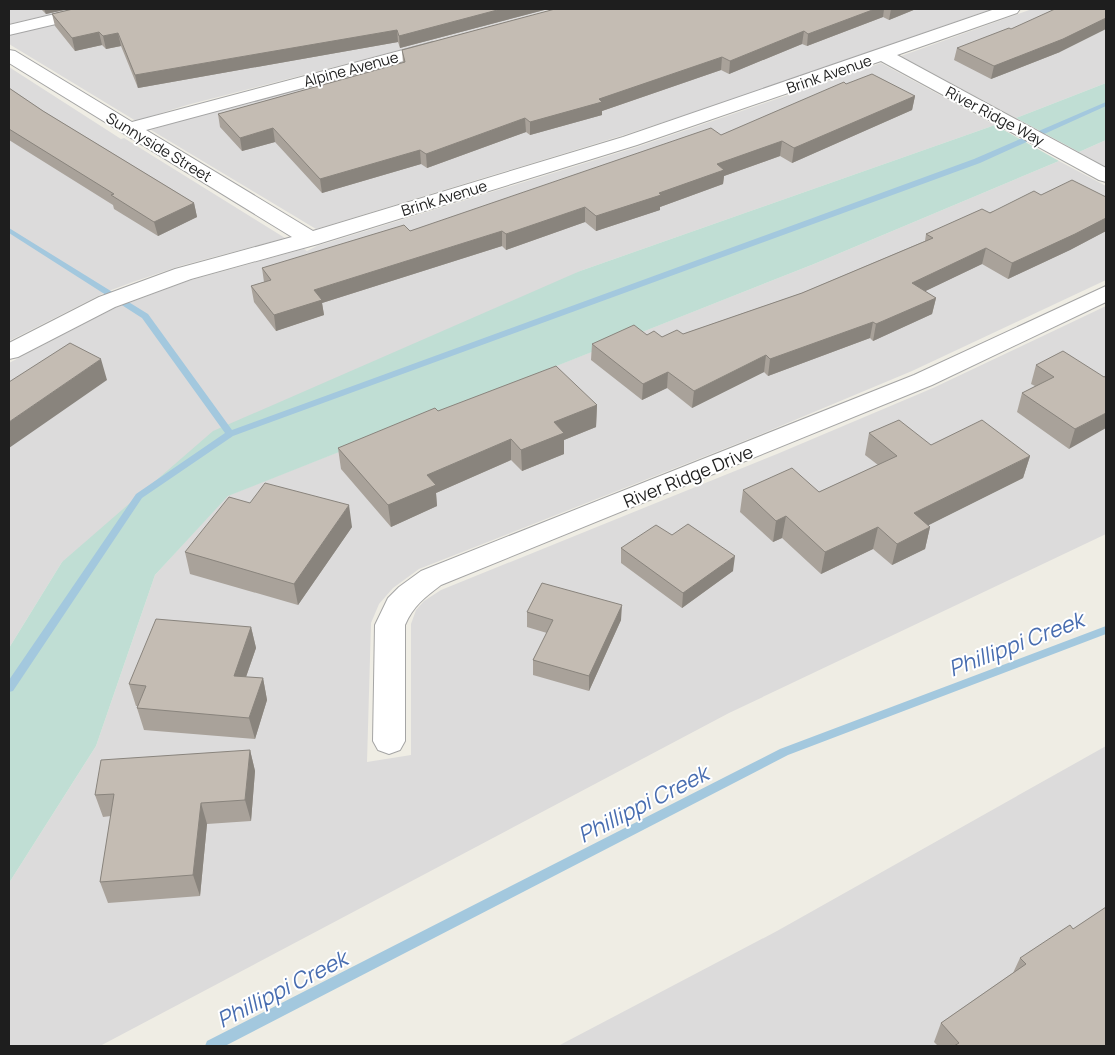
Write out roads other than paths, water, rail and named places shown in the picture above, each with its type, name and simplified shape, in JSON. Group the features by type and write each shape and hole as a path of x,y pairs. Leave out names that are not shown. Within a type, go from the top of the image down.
{"street":[{"path":"9,30 97,9"},
{"name":"Brink Avenue","path":"9,352 117,298 184,274 310,239 630,141 1012,9"},
{"name":"Alpine Avenue","path":"130,129 191,110 460,41"},
{"name":"Sunnyside Street","path":"9,55 310,239"},
{"name":"River Ridge Way","path":"883,55 1106,176"},
{"name":"River Ridge Drive","path":"389,741 390,625 398,606 409,594 431,578 914,384 1106,293"}],"waterway":[{"path":"230,434 977,161 1106,104"},
{"path":"9,230 145,316 230,434"},
{"path":"9,688 139,496 230,434"},
{"name":"Phillippi Creek","path":"212,1046 784,752 1106,630"}]}
